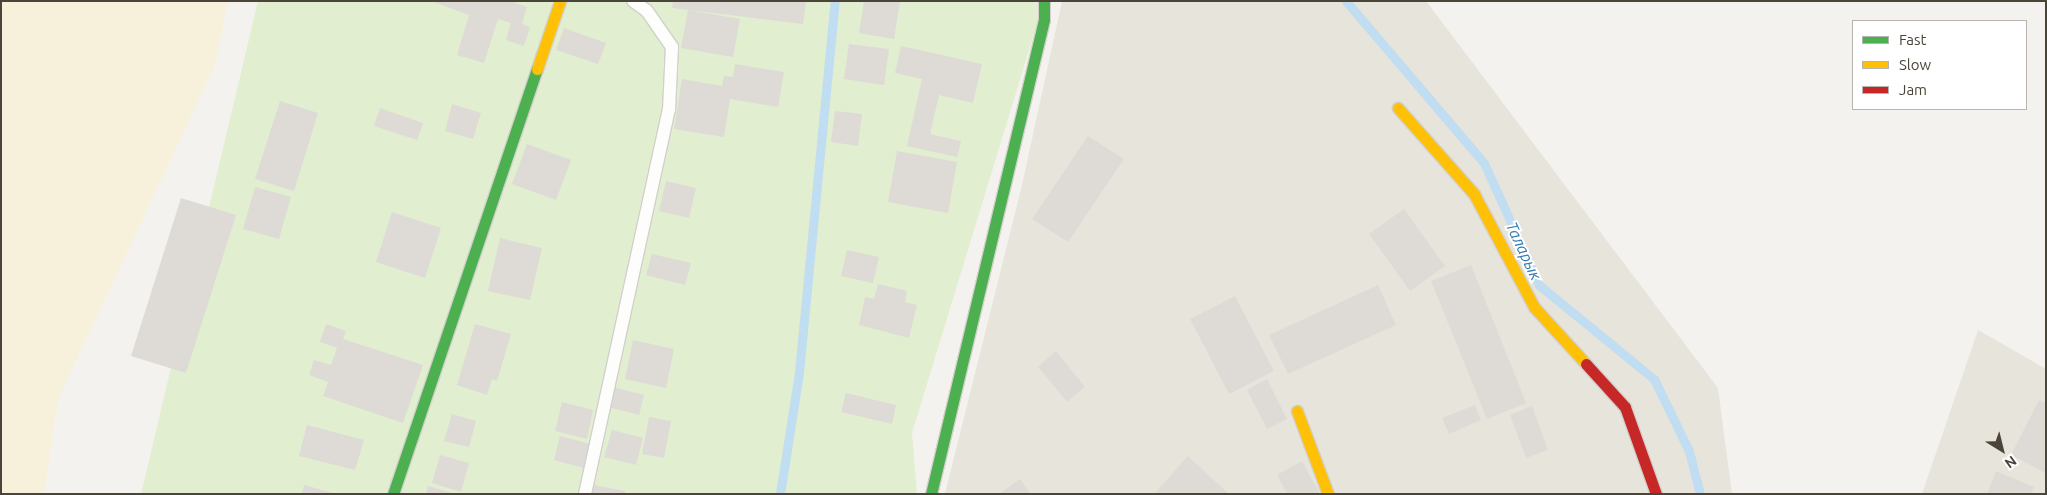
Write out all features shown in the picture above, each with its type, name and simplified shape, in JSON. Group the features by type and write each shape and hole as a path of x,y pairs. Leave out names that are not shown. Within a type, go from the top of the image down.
{"street":[{"path":"393,494 560,1"},
{"path":"932,494 1044,19 1044,1"},
{"path":"1398,108 1474,194 1534,307 1625,407 1656,494"},
{"path":"1296,411 1328,494"}],"lane":[{"path":"585,494 669,110 672,47 647,11 634,1"}],"shaded area":[{"path":"1062,1 1426,1 1718,388 1732,494 945,494 1022,185"},
{"path":"1978,330 2046,369 2046,494 1922,494"}],"green space":[{"path":"258,1 1044,1 912,433 917,494 141,494"}],"sand":[{"path":"1,1 228,1 214,67 58,399 44,494 1,494"}],"building":[{"path":"431,1 509,1 527,7 522,24 530,27 524,46 506,40 511,23 498,19 484,63 457,55 469,15"},
{"path":"673,1 806,1 803,24 672,8"},
{"path":"864,1 900,1 894,39 859,33"},
{"path":"688,10 740,19 733,57 681,48"},
{"path":"564,28 606,43 598,64 556,50"},
{"path":"849,44 889,49 884,85 844,79"},
{"path":"901,46 982,64 973,103 939,95 930,134 961,141 957,157 907,146 922,79 895,73"},
{"path":"735,64 784,72 778,107 730,99 724,137 674,129 682,79 722,86 724,76 733,77"},
{"path":"280,101 318,113 294,191 255,179"},
{"path":"452,104 481,113 473,139 445,131"},
{"path":"380,108 423,123 417,140 374,126"},
{"path":"835,111 862,114 858,146 831,142"},
{"path":"1088,136 1124,159 1068,242 1032,219"},
{"path":"527,144 571,160 556,200 512,184"},
{"path":"897,151 957,162 948,213 888,202"},
{"path":"666,181 696,188 689,218 659,211"},
{"path":"255,187 291,197 279,239 243,229"},
{"path":"181,198 236,215 186,373 131,356"},
{"path":"1404,209 1445,266 1410,291 1369,234"},
{"path":"392,212 441,228 425,278 376,262"},
{"path":"500,238 542,248 530,300 488,291"},
{"path":"847,250 879,257 873,283 841,276"},
{"path":"652,254 691,263 685,285 646,275"},
{"path":"1471,265 1526,403 1487,419 1431,281"},
{"path":"878,284 907,291 905,302 917,305 909,338 859,325 865,297 874,299"},
{"path":"1378,285 1396,325 1288,374 1269,335"},
{"path":"1235,296 1274,371 1229,394 1190,319"},
{"path":"326,324 346,331 343,339 423,365 403,423 323,396 328,382 309,375 314,360 331,365 337,348 320,342"},
{"path":"475,324 511,334 497,381 492,379 487,395 457,385"},
{"path":"633,340 674,349 666,388 625,379"},
{"path":"1056,351 1085,387 1067,402 1038,367"},
{"path":"1267,379 1287,419 1267,429 1247,390"},
{"path":"613,387 644,395 639,415 608,407"},
{"path":"846,393 896,405 892,424 841,412"},
{"path":"2039,400 2046,403 2046,473 2011,455"},
{"path":"562,402 593,410 587,439 555,431"},
{"path":"1475,405 1481,420 1449,434 1442,418"},
{"path":"1532,406 1548,450 1526,458 1510,415"},
{"path":"452,414 476,421 469,447 444,441"},
{"path":"649,417 671,421 664,458 642,454"},
{"path":"307,425 364,440 355,470 299,456"},
{"path":"612,430 643,438 636,465 604,457"},
{"path":"560,436 590,444 584,468 554,460"},
{"path":"440,455 469,463 461,492 432,483"},
{"path":"1188,456 1229,494 1154,494"},
{"path":"1302,461 1320,494 1287,494 1277,475"},
{"path":"1996,471 2034,487 2031,494 1987,494"},
{"path":"1020,479 1031,494 999,494"},
{"path":"304,485 333,493 333,494 302,494"},
{"path":"594,485 625,491 625,494 592,494"},
{"path":"428,486 452,493 452,494 426,494"}],"waterway":[{"path":"780,494 799,372 835,1"},
{"name":"Таларык","path":"1346,1 1484,163 1539,285 1654,379 1689,451 1700,494"}],"traffic: fast":[{"path":"931,494 1044,19 1044,1"},
{"path":"393,494 537,69"}],"traffic: slow":[{"path":"537,69 560,1"},
{"path":"1398,108 1474,194 1534,307 1586,364"},
{"path":"1297,411 1328,494"}],"traffic: jam":[{"path":"1586,364 1625,407 1656,494"}]}
